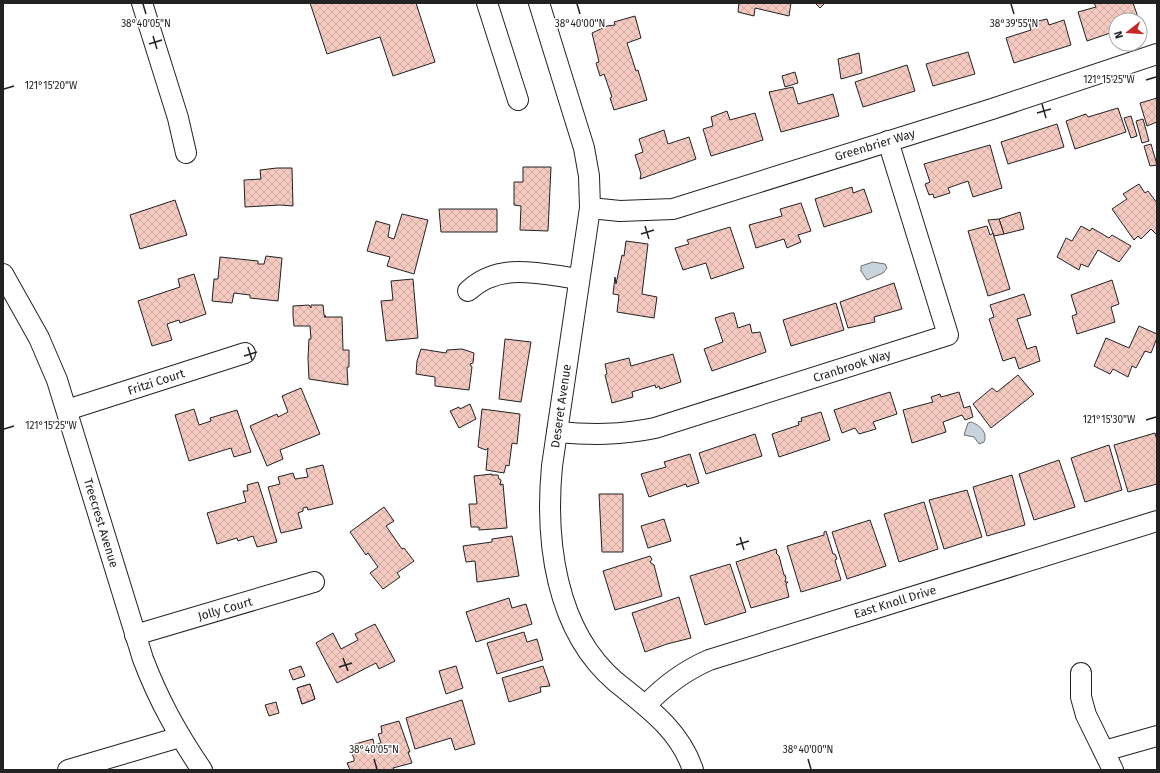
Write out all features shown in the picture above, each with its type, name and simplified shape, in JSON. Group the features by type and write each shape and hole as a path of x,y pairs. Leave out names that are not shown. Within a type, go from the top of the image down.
{"street":[{"path":"142,3 178,118 186,153"},
{"path":"487,3 518,100"},
{"name":"Deseret Avenue","path":"539,3 584,148 589,176 590,208 549,496 553,557 560,586 571,617 583,641 597,662 615,681 646,705 671,731 679,742 693,770"},
{"name":"Greenbrier Way","path":"590,208 620,211 673,209 888,140 992,109 1157,54"},
{"name":"Cranbrook Way","path":"557,432 591,436 630,433 656,428 948,335 888,140"},
{"path":"468,291 488,276 502,272 517,272 579,279"},
{"name":"Treecrest Avenue","path":"3,274 39,338 57,380 135,635 158,696 180,737 202,770"},
{"name":"Fritzi Court","path":"67,410 245,353"},
{"name":"East Knoll Drive","path":"646,705 658,692 682,673 709,660 1157,521"},
{"name":"Jolly Court","path":"135,635 314,582"},
{"path":"1081,673 1082,697 1086,715 1113,770"},
{"path":"1104,751 1157,736"},
{"path":"68,770 180,737"}],"shaded area":[{"path":"873,262 885,264 887,268 883,273 867,280 861,271 861,266"},
{"path":"971,422 977,425 984,433 984,442 979,444 974,437 964,435 968,423"}],"building":[{"path":"310,3 416,3 435,62 393,76 380,37 327,54"},
{"path":"739,3 791,3 789,16 755,8 754,16 738,12"},
{"path":"815,3 825,3 820,8"},
{"path":"1094,3 1133,3 1136,12 1108,12 1108,34 1087,41 1078,12 1096,7"},
{"path":"635,16 641,38 627,43 636,71 638,70 647,100 614,110 610,98 612,97 604,74 600,76 596,63 599,62 592,33 607,26 615,25 614,22"},
{"path":"1047,19 1049,25 1064,20 1071,45 1014,63 1006,38 1031,30 1029,23"},
{"path":"968,52 975,74 933,86 926,64"},
{"path":"859,53 862,73 841,79 838,59"},
{"path":"907,65 915,91 863,107 855,82"},
{"path":"795,72 798,83 785,87 782,76"},
{"path":"793,87 798,104 833,94 839,116 781,132 769,92"},
{"path":"1157,98 1157,122 1147,126 1140,103"},
{"path":"1118,108 1126,132 1075,149 1066,121 1086,114 1088,117"},
{"path":"727,111 730,120 755,113 763,140 711,156 703,129 713,126 711,117"},
{"path":"1131,116 1137,136 1131,138 1124,118"},
{"path":"1143,119 1149,141 1142,143 1136,121"},
{"path":"1057,124 1064,147 1008,164 1001,142"},
{"path":"664,130 668,144 689,137 696,159 640,179 641,174 635,155 643,152 639,139"},
{"path":"1151,144 1157,165 1150,166 1144,146"},
{"path":"990,145 1002,188 973,197 968,181 948,188 950,193 934,198 933,194 929,195 925,184 930,182 924,164"},
{"path":"523,167 551,167 548,231 520,230 521,206 514,205 514,182 523,182"},
{"path":"292,168 293,206 280,205 245,207 244,180 261,179 260,170"},
{"path":"1139,184 1145,193 1148,191 1157,203 1157,235 1151,229 1141,239 1138,236 1134,240 1112,209 1127,199 1123,194"},
{"path":"852,187 853,193 864,189 872,212 824,227 815,199"},
{"path":"175,200 187,235 140,249 130,215"},
{"path":"801,203 811,231 798,235 801,242 787,248 784,239 756,248 749,225 782,216 780,209"},
{"path":"439,209 497,209 497,232 441,232"},
{"path":"1020,212 1024,229 1004,234 999,219"},
{"path":"402,214 428,220 414,274 387,266 390,257 367,251 376,221 390,225 388,237 394,239"},
{"path":"999,219 1004,234 994,236 988,220"},
{"path":"987,226 990,235 993,233 1010,289 988,296 968,231"},
{"path":"1081,226 1090,231 1092,228 1109,238 1112,235 1131,246 1119,262 1098,250 1088,267 1081,264 1079,270 1057,257 1066,238 1072,241"},
{"path":"730,227 744,268 711,279 706,263 683,270 675,248 689,244 687,240"},
{"path":"626,241 648,244 642,294 657,297 654,318 617,312 619,295 613,294 615,277 616,284 622,255 624,256"},
{"path":"266,256 282,258 278,301 250,298 250,295 234,293 232,303 212,301 214,279 218,279 220,257 258,261 258,264 264,264"},
{"path":"194,274 206,314 180,323 179,320 167,324 172,340 152,346 138,301 180,287 178,279"},
{"path":"413,279 418,338 386,341 381,301 393,300 391,281"},
{"path":"1112,280 1119,304 1111,307 1115,322 1077,334 1072,316 1077,314 1071,295"},
{"path":"894,283 902,309 874,317 875,322 848,328 840,302"},
{"path":"1024,294 1031,315 1017,319 1027,349 1036,346 1040,361 1019,369 1015,357 1003,361 989,319 994,317 990,305"},
{"path":"836,303 844,330 791,346 783,320"},
{"path":"309,305 311,308 311,305 323,305 324,315 326,316 324,317 342,317 343,350 349,350 349,367 347,367 348,385 309,379 308,358 309,339 311,339 310,326 294,326 293,306"},
{"path":"734,313 738,328 750,324 752,333 760,332 766,352 712,371 704,349 723,342 715,318"},
{"path":"1139,326 1157,334 1157,338 1151,353 1145,351 1136,368 1132,366 1128,377 1113,369 1110,374 1094,366 1106,338 1129,348"},
{"path":"505,339 531,342 521,402 499,399"},
{"path":"421,349 446,353 447,350 462,349 474,353 473,363 470,364 472,367 469,390 435,386 435,377 416,374 417,361"},
{"path":"673,354 681,382 660,389 659,386 656,388 655,385 632,392 633,397 612,403 605,375 607,374 605,364 629,358 631,366"},
{"path":"1018,375 1034,394 991,428 973,404 992,388 997,392"},
{"path":"301,388 320,434 280,450 283,459 267,466 250,426 277,414 278,417 288,412 282,396"},
{"path":"890,392 897,414 873,422 876,429 859,434 855,428 842,433 834,410"},
{"path":"959,392 964,408 970,406 973,417 965,420 962,415 943,422 946,432 912,443 903,410 933,402 931,397 940,394 941,397"},
{"path":"470,404 476,419 459,428 450,411 459,407 460,409"},
{"path":"194,409 199,425 211,421 210,418 237,410 251,452 234,457 231,448 189,461 175,415"},
{"path":"482,409 520,414 517,444 512,443 509,466 506,465 504,473 486,470 488,448 486,450 478,447"},
{"path":"821,412 830,440 779,457 772,434 799,425 798,422 802,421 801,418"},
{"path":"1155,433 1157,440 1157,484 1128,492 1114,445"},
{"path":"755,434 762,456 706,474 699,453"},
{"path":"1109,445 1122,490 1085,502 1071,458"},
{"path":"690,454 699,483 687,487 686,484 649,497 641,474 666,467 664,462"},
{"path":"1059,460 1075,507 1034,520 1019,474"},
{"path":"323,465 333,504 308,510 307,507 303,508 303,511 298,513 302,528 281,533 268,487 280,484 278,477 293,473 295,479 308,477 306,469"},
{"path":"492,474 498,475 499,479 501,480 500,485 503,484 507,528 479,530 479,527 471,527 469,504 477,504 474,476"},
{"path":"1012,475 1025,525 987,536 973,487"},
{"path":"258,482 277,542 257,547 253,536 238,541 237,538 217,544 207,513 246,502 243,491 248,491 247,485"},
{"path":"967,490 982,537 944,549 929,500"},
{"path":"599,494 623,494 623,552 602,552"},
{"path":"924,502 938,549 899,562 884,514"},
{"path":"384,507 394,521 386,526 402,549 404,548 414,561 397,573 400,577 383,589 370,573 378,567 368,553 366,555 350,532"},
{"path":"664,519 671,541 648,548 641,526"},
{"path":"870,520 886,566 847,579 832,532"},
{"path":"826,531 833,554 835,554 837,559 835,560 841,580 801,592 787,546 824,535 824,532"},
{"path":"512,536 519,576 477,582 475,561 466,562 463,546 492,542 492,539"},
{"path":"776,549 776,553 779,556 786,578 785,582 788,582 786,584 789,597 751,608 736,562"},
{"path":"650,556 652,559 650,562 654,565 662,596 615,610 603,571"},
{"path":"730,564 746,612 705,625 690,576"},
{"path":"679,597 691,638 667,644 645,652 632,613"},
{"path":"509,598 512,608 526,604 532,624 476,642 466,612"},
{"path":"375,624 395,661 379,669 376,663 337,683 316,643 333,633 341,649 358,640 355,634"},
{"path":"524,632 527,642 537,639 543,660 497,674 487,643"},
{"path":"301,666 305,676 293,680 289,670"},
{"path":"456,666 463,688 446,694 439,671"},
{"path":"543,666 550,686 540,687 541,692 509,702 502,678"},
{"path":"310,684 315,699 302,704 297,688"},
{"path":"310,684 315,699 302,704 297,688"},
{"path":"462,700 475,744 455,750 451,738 415,749 406,718"},
{"path":"276,702 279,713 269,716 265,705"},
{"path":"399,721 410,752 408,752 412,763 393,768 394,770 350,770 347,763 354,761 351,752 357,750 355,744 373,739 374,745 381,743 378,734 382,733 381,726"}]}
